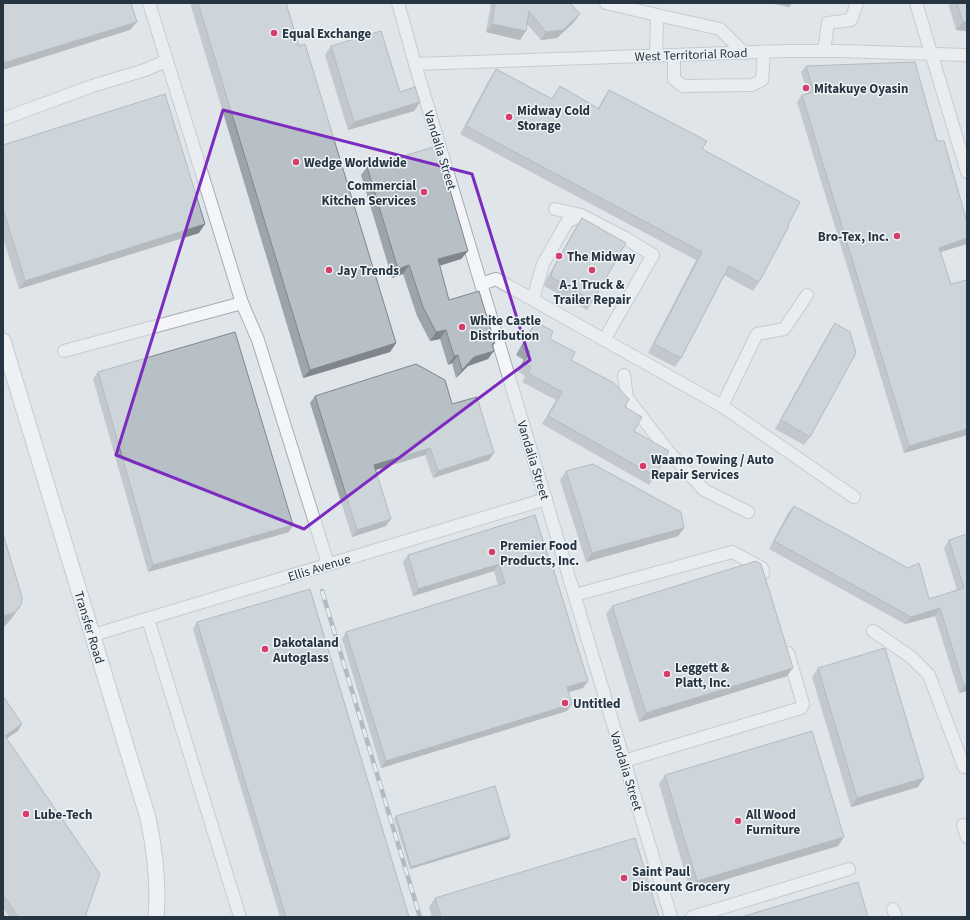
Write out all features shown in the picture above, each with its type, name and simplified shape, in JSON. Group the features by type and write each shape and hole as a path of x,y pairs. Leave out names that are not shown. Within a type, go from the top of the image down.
{"main road":[{"name":"Transfer Road","path":"3,341 93,635 151,832 157,872 158,899 156,917"}],"street":[{"path":"149,3 242,303 258,340 328,564"},
{"name":"Vandalia Street","path":"398,3 671,917"},
{"path":"606,3 720,29 744,53"},
{"path":"824,51 828,23 851,20 857,3"},
{"path":"916,3 967,172"},
{"path":"656,55 657,15"},
{"name":"West Territorial Road","path":"415,64 656,55 824,51 967,55"},
{"path":"674,55 674,79 682,86 752,85 762,80 764,52"},
{"path":"3,119 92,86 145,70 166,61"},
{"path":"555,209 581,215 625,238 653,255 604,340"},
{"path":"533,299 544,264 567,222 581,215"},
{"path":"481,284 496,279 722,406 854,497"},
{"path":"722,406 757,334 784,329 807,295"},
{"path":"64,351 242,303"},
{"path":"624,375 627,398 668,451 704,490 748,512"},
{"name":"Ellis Avenue","path":"93,635 546,498"},
{"path":"575,595 732,552 762,568 767,584"},
{"path":"148,619 240,917"},
{"path":"873,631 911,657 929,675 964,767 967,766"},
{"path":"624,761 801,708 803,704 785,644"},
{"path":"692,917 849,869"}],"highlighted area":[{"path":"223,110 472,174 530,360 304,529 116,455"}],"building":[{"path":"3,3 131,3 137,22 3,63"},
{"path":"198,3 286,3 299,46 305,44 396,343 310,370"},
{"path":"495,3 570,3 580,14 563,30 546,32 529,11 526,31 492,24"},
{"path":"957,3 967,3 967,22 963,22"},
{"path":"381,31 400,92 415,87 420,102 354,122 331,46"},
{"path":"915,62 937,141 944,141 967,222 967,238 939,248 951,284 967,280 967,429 909,446 802,95 814,92 806,66"},
{"path":"496,69 552,99 560,86 599,109 609,90 707,141 702,149 800,202 759,282 729,266 681,358 654,344 702,252 466,126"},
{"path":"165,94 205,224 25,281 3,209 3,145"},
{"path":"437,146 468,251 438,259 449,300 479,291 495,343 492,344 494,351 474,357 462,370 458,355 454,356 446,330 436,332 423,307 409,265 398,269 367,167"},
{"path":"582,218 626,243 593,301 551,277 553,269"},
{"path":"536,322 553,331 550,339 575,352 571,360 614,383 629,399 625,407 642,417 634,431 669,451 655,476 548,416 562,392 528,373 531,367 523,362 530,351 522,347"},
{"path":"835,323 850,332 856,353 810,437 781,420"},
{"path":"235,332 293,525 153,565 98,372"},
{"path":"416,364 445,380 452,404 477,397 494,453 438,471 430,448 374,465 391,519 357,530 315,396"},
{"path":"593,464 681,512 684,528 592,553 566,471"},
{"path":"794,506 908,568 919,563 929,599 964,588 949,540 967,534 967,685 964,686 940,608 911,617 774,541"},
{"path":"535,515 588,681 567,687 572,704 386,761 346,632 505,583 499,564 418,589 408,555"},
{"path":"3,534 22,597 21,605 14,613 3,616"},
{"path":"756,561 761,564 793,668 646,713 612,606"},
{"path":"310,589 409,917 286,917 197,622"},
{"path":"885,648 924,778 857,798 818,668"},
{"name":"Lube-Tech","path":"3,696 22,724 5,736 100,874 85,917 18,917 3,895"},
{"path":"812,731 844,837 697,881 665,775"},
{"path":"495,786 510,836 411,867 396,816"},
{"path":"635,838 659,917 441,917 435,898"},
{"path":"858,882 868,917 741,917"}],"railway":[{"path":"322,591 420,917"}],"place":[{"name":"Equal Exchange","path":"274,33"},
{"name":"Mitakuye Oyasin","path":"806,88"},
{"name":"Midway Cold Storage","path":"509,117"},
{"name":"Wedge Worldwide","path":"296,162"},
{"name":"Commercial Kitchen Services","path":"424,192"},
{"name":"Bro-Tex, Inc.","path":"897,236"},
{"name":"The Midway","path":"559,256"},
{"name":"Jay Trends","path":"329,270"},
{"name":"A-1 Truck & Trailer Repair","path":"592,270"},
{"name":"White Castle Distribution","path":"462,327"},
{"name":"Waamo Towing / Auto Repair Services","path":"643,466"},
{"name":"Premier Food Products, Inc.","path":"492,552"},
{"name":"Dakotaland Autoglass","path":"265,649"},
{"name":"Leggett & Platt, Inc.","path":"667,674"},
{"name":"Untitled","path":"565,703"},
{"name":"Lube-Tech","path":"26,814"},
{"name":"All Wood Furniture","path":"738,821"},
{"name":"Saint Paul Discount Grocery","path":"624,878"}]}
